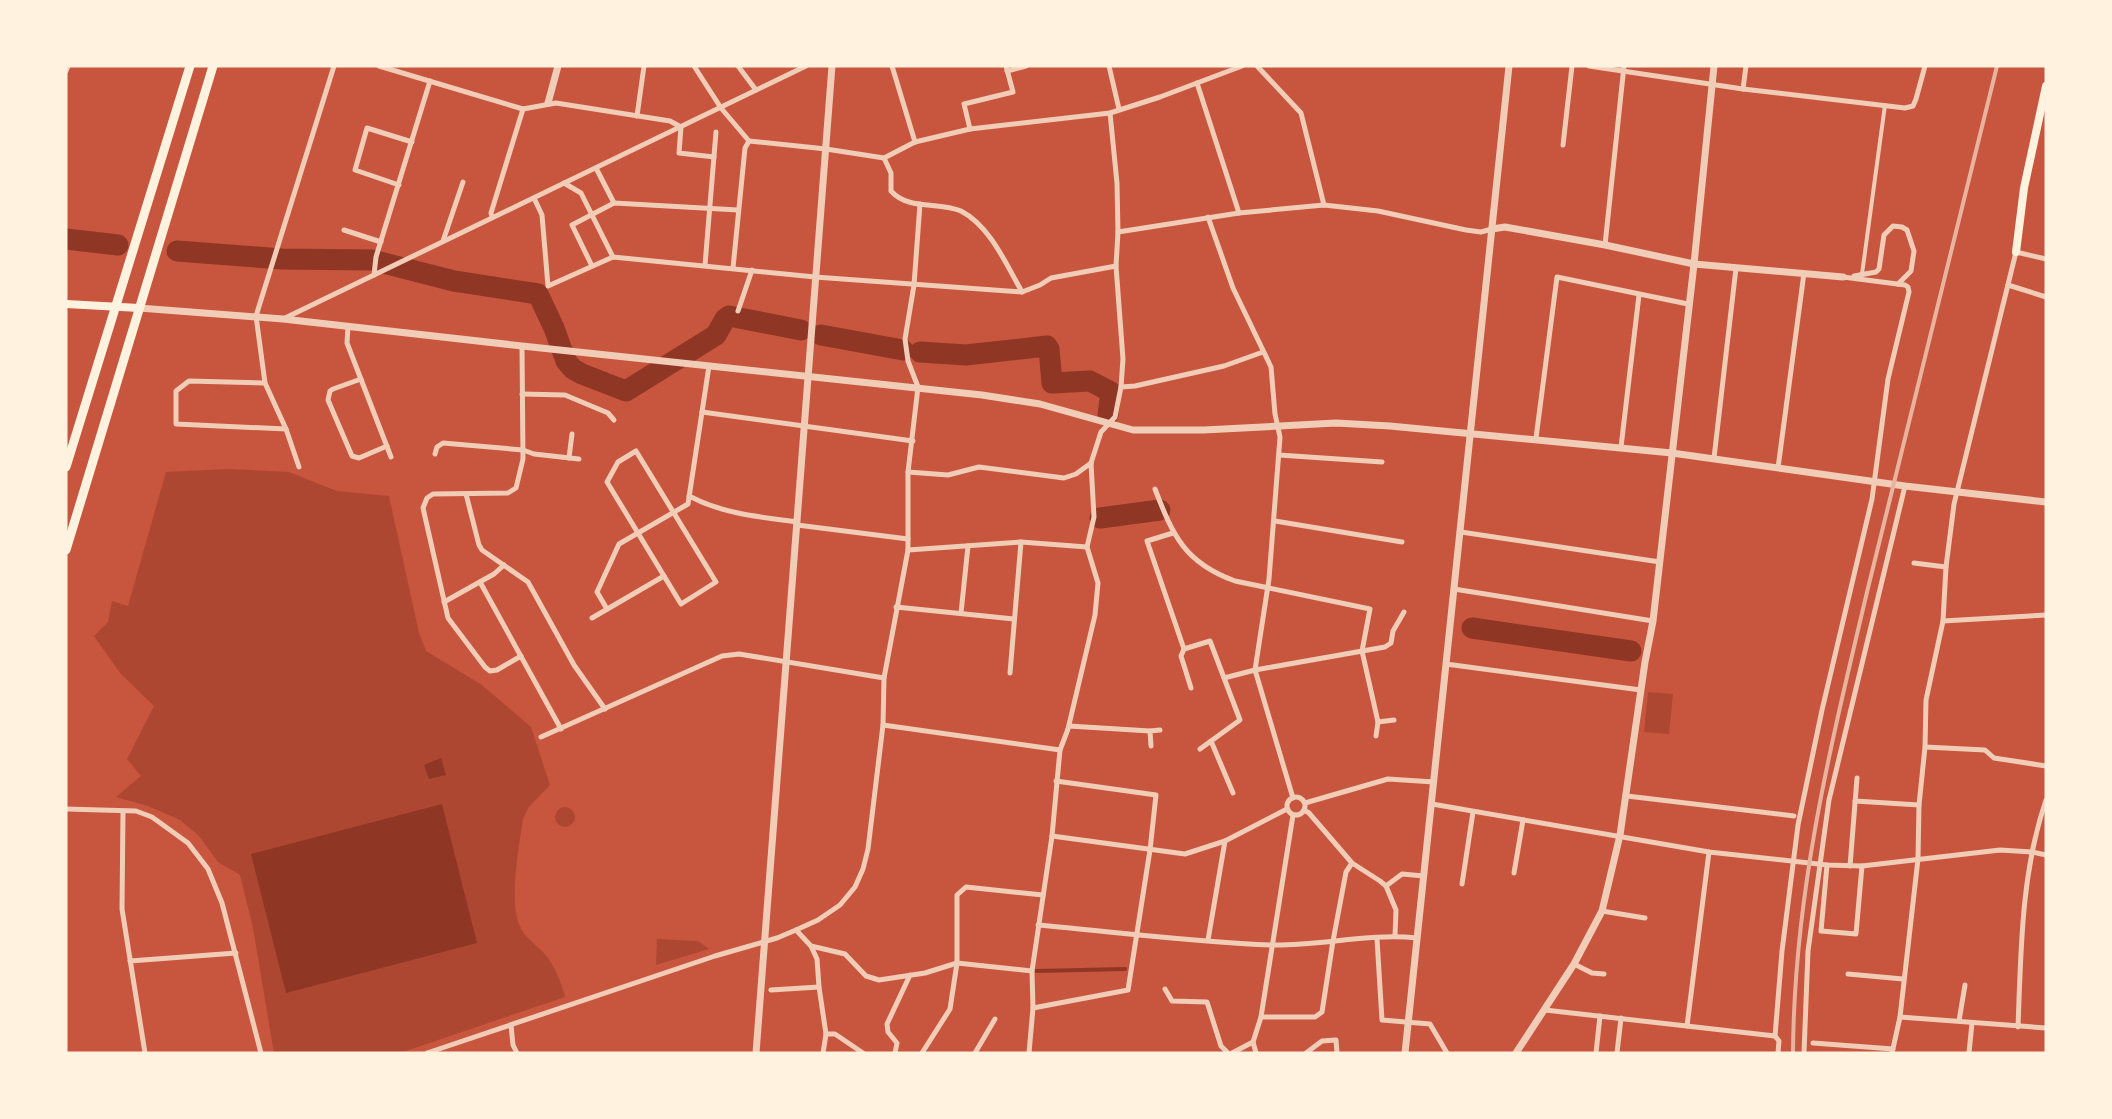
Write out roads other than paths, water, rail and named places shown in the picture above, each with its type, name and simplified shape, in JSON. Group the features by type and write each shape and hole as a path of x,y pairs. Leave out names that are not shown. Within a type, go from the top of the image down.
{"highway":[{"path":"66,467 190,66"},
{"path":"66,550 213,66"}],"main road":[{"path":"2016,252 2024,188 2042,129 2046,86"},
{"path":"66,304 139,308"}],"street":[{"path":"66,71 68,66"},
{"path":"299,467 266,383 256,316 334,66"},
{"path":"379,66 523,109 548,103 670,121 681,127"},
{"path":"548,103 558,66"},
{"path":"637,116 644,66"},
{"path":"693,66 720,108 749,141 884,158 915,142 970,129 1110,113 1242,66"},
{"path":"738,66 756,90"},
{"path":"283,319 806,66"},
{"path":"756,1053 832,66"},
{"path":"892,66 915,142"},
{"path":"970,129 964,104 1013,92 1006,68 1026,66"},
{"path":"1109,66 1119,109"},
{"path":"1257,66 1301,113 1324,205"},
{"path":"1405,1053 1509,66"},
{"path":"1563,145 1572,66"},
{"path":"1589,66 1624,69 1743,89 1905,108 1912,106 1916,99 1925,66"},
{"path":"1516,1053 1574,964 1602,911 1620,835 1653,621 1714,66"},
{"path":"1743,89 1746,66"},
{"path":"1605,245 1624,69"},
{"path":"374,275 376,257 430,81"},
{"path":"1197,83 1239,213"},
{"path":"1862,275 1885,105"},
{"path":"492,217 491,213 523,109"},
{"path":"1029,1053 1033,1008 1032,971 1052,836 1060,750 1069,726 1095,615 1098,583 1087,547 1094,517 1091,463 1101,432 1115,417 1121,387 1123,359 1116,266 1117,183 1110,113"},
{"path":"681,127 679,153 714,157"},
{"path":"399,185 355,170 367,128 412,142"},
{"path":"705,265 716,132"},
{"path":"733,268 745,148 749,141"},
{"path":"884,158 891,173 891,190 898,199 959,210 979,224 1022,292"},
{"path":"596,168 614,203"},
{"path":"443,241 463,182"},
{"path":"564,183 581,193 613,257"},
{"path":"534,198 542,215 548,286 613,257 815,277 1022,292 1051,278 1116,266"},
{"path":"592,266 572,225 614,203 738,210"},
{"path":"427,1053 777,938 818,920 840,905 855,887 868,849 883,725 884,678 908,550 908,472 918,387 908,362 905,339 914,285 920,204"},
{"path":"1118,232 1239,213 1324,205 1378,211 1466,230 1480,231 1505,227 1694,264 1843,276 1908,287 1909,292 1887,379 1872,499 1822,710 1798,825 1774,1036"},
{"path":"1208,218 1233,288 1271,367 1275,414 1280,437 1268,587 1255,670 1293,798"},
{"path":"1843,276 1873,274 1879,269 1884,235 1887,230 1893,226 1902,227 1909,234 1914,250 1911,271 1898,284"},
{"path":"344,230 381,242"},
{"path":"1813,1043 1892,1051 1900,1017 1918,859 1926,700 1943,621 1946,567 1954,504 2016,252 2046,259"},
{"path":"1714,458 1736,268"},
{"path":"738,311 752,270"},
{"path":"1778,468 1804,273"},
{"path":"1536,438 1557,277 1688,304"},
{"path":"2008,285 2046,297"},
{"path":"1620,447 1639,295"},
{"path":"139,308 256,316 918,387 1040,404 1133,430 1162,431 1336,423 1390,426 1536,438 1672,453 1874,482 2046,502"},
{"path":"348,326 347,343 391,457"},
{"path":"521,656 497,670 488,670 450,622 423,508 424,502 433,494 508,493 517,486 523,459 522,346"},
{"path":"1121,387 1135,386 1224,366 1263,352"},
{"path":"607,609 597,592 619,544 688,504 709,366"},
{"path":"361,379 333,389 328,400 352,456 359,458 387,446"},
{"path":"266,383 189,381 176,391 176,424 286,429"},
{"path":"522,394 565,395 608,413 614,420"},
{"path":"702,412 913,441"},
{"path":"568,458 572,434"},
{"path":"435,454 437,447 443,443 523,450 534,454 579,459"},
{"path":"636,451 716,582 681,604 638,533 607,482 618,462 636,451"},
{"path":"1279,455 1382,462"},
{"path":"908,472 948,475 979,467 1064,478 1076,474 1091,463"},
{"path":"1804,1053 1808,951 1828,800 1905,486"},
{"path":"1155,489 1173,533 1199,564 1217,575 1235,581 1370,609 1362,651 1377,722 1376,736"},
{"path":"466,494 478,546 528,582 574,665 605,709"},
{"path":"689,496 708,506 736,513 908,539"},
{"path":"1275,521 1402,542"},
{"path":"1461,532 1660,562"},
{"path":"1173,533 1147,541 1184,649 1181,656 1191,687"},
{"path":"908,550 1020,542 1087,547"},
{"path":"1010,673 1020,542"},
{"path":"961,613 968,546"},
{"path":"1914,563 1946,567"},
{"path":"444,602 480,582 504,565"},
{"path":"592,618 664,576"},
{"path":"480,582 561,729"},
{"path":"1454,589 1653,621"},
{"path":"896,607 1014,619"},
{"path":"1224,678 1255,670 1385,647 1391,643 1393,631 1404,612"},
{"path":"1943,621 2046,615"},
{"path":"1184,649 1210,641 1240,720 1200,749"},
{"path":"542,737 722,656 740,654 884,678"},
{"path":"1446,664 1641,690"},
{"path":"1377,722 1394,720"},
{"path":"883,725 1060,750"},
{"path":"1069,726 1160,730"},
{"path":"1150,731 1151,746"},
{"path":"1211,741 1233,794"},
{"path":"1925,747 1985,750 1994,758 2046,766"},
{"path":"1850,866 1857,778"},
{"path":"1305,803 1388,779 1434,782"},
{"path":"1033,1008 1128,990 1150,850 1156,795 1056,781"},
{"path":"1626,796 1794,816"},
{"path":"1293,798 1301,799 1305,803"},
{"path":"1052,836 1185,854 1225,841 1287,809 1289,801 1293,798"},
{"path":"2018,1027 2023,921 2032,852 2046,800"},
{"path":"1855,801 1919,806"},
{"path":"1287,809 1293,815 1299,815 1304,810 1305,803"},
{"path":"1432,804 1708,852 1827,865 1862,866 2000,850 2046,855"},
{"path":"66,808 136,811 152,817 188,843 208,869 216,885 261,1053"},
{"path":"1304,810 1352,863 1386,886 1396,910 1395,936"},
{"path":"123,811 122,909 145,1053"},
{"path":"1462,884 1473,812"},
{"path":"1256,1053 1253,1042 1261,1017 1293,815"},
{"path":"1514,873 1523,820"},
{"path":"1208,940 1225,841"},
{"path":"1687,1026 1708,852"},
{"path":"1261,1017 1315,1017 1322,1012 1346,872 1352,863"},
{"path":"1827,865 1821,931 1856,934 1862,866"},
{"path":"1386,886 1402,874 1424,876"},
{"path":"922,1053 950,1008 957,963 957,895 966,887 1043,895"},
{"path":"1602,911 1645,918"},
{"path":"1038,925 1273,945 1395,936 1417,938"},
{"path":"796,930 811,946 817,959 826,1034 823,1053"},
{"path":"1377,939 1382,1020 1430,1024 1447,1053"},
{"path":"811,946 844,954 866,976 879,980 957,963 1032,971"},
{"path":"130,961 236,953"},
{"path":"1574,964 1592,974 1604,975"},
{"path":"1848,974 1903,979"},
{"path":"895,1053 897,1043 888,1032 887,1024 910,975"},
{"path":"1959,1021 1965,985"},
{"path":"771,990 819,987"},
{"path":"1165,988 1172,1000 1207,1002 1221,1047 1230,1053 1253,1042"},
{"path":"1545,1010 1774,1036 1779,1041 1778,1053"},
{"path":"1596,1053 1600,1016"},
{"path":"1900,1017 2046,1028"},
{"path":"1617,1053 1621,1018"},
{"path":"975,1053 995,1019"},
{"path":"1969,1053 1972,1023"},
{"path":"511,1025 513,1045 518,1053"},
{"path":"826,1034 835,1034 863,1053"},
{"path":"1306,1053 1322,1041 1336,1040 1337,1053"}],"waterway":[{"path":"66,239 118,245"},
{"path":"177,251 282,259 372,260 454,281 538,294 566,361 573,369 626,391 716,335 729,316 801,330"},
{"path":"821,335 903,350"},
{"path":"920,352 966,355 1047,346 1052,383 1090,381 1111,392 1108,415"},
{"path":"1100,518 1160,510"},
{"path":"1472,628 1631,651"},
{"path":"1036,971 1125,969"}],"railway":[{"path":"1793,1053 1800,934 1807,876 1828,761 1868,588 1997,66"}]}
